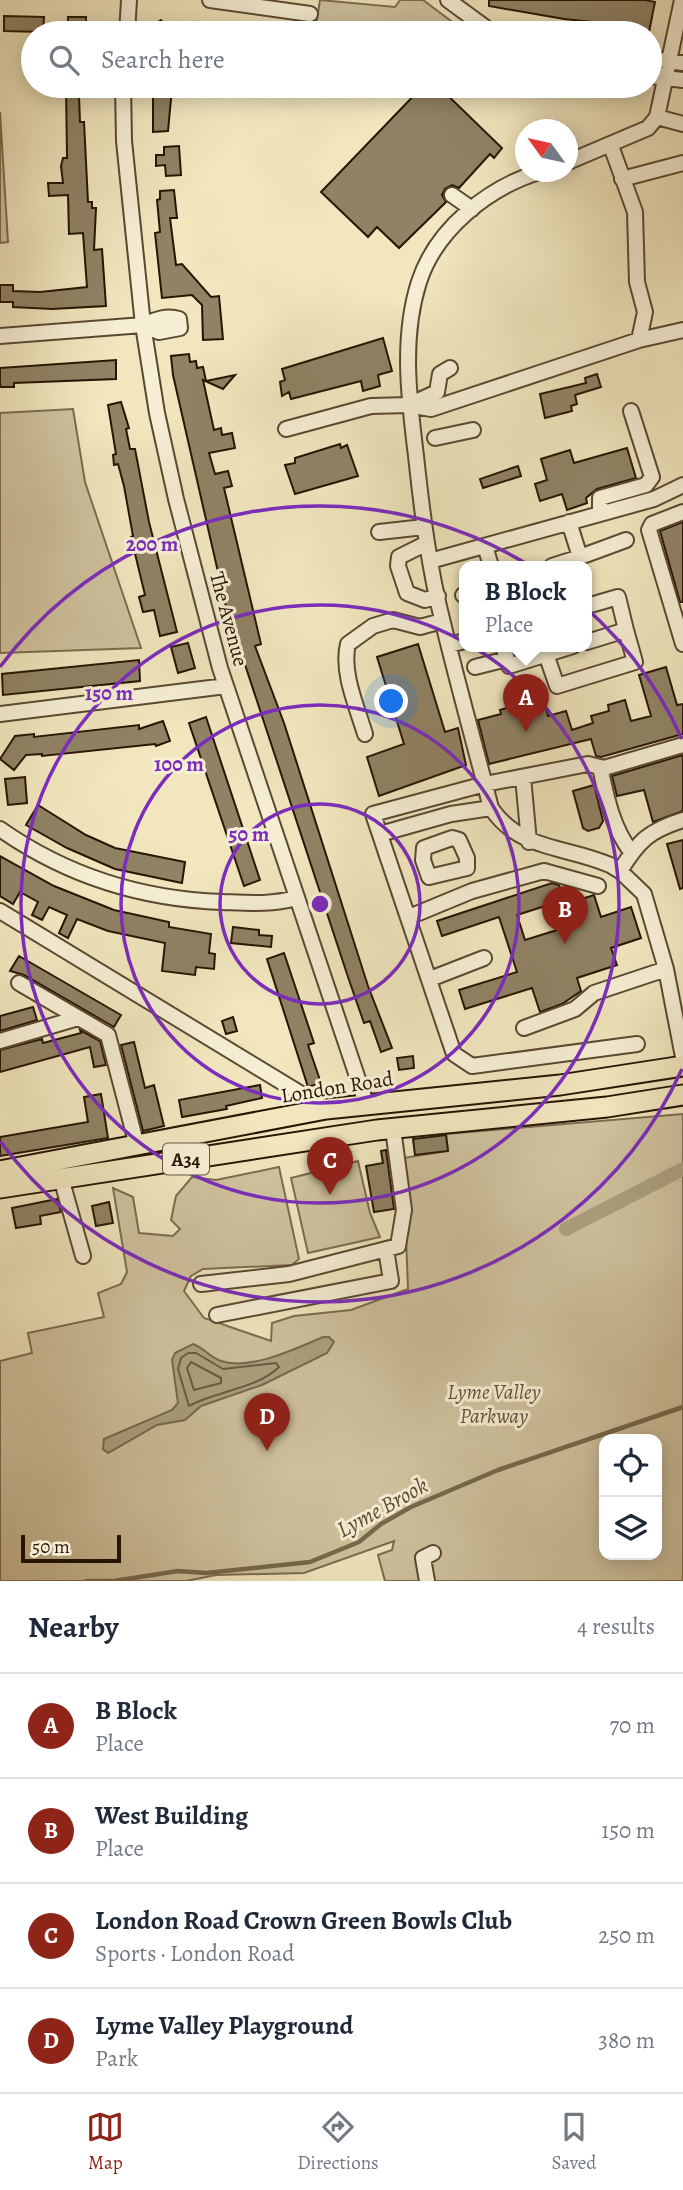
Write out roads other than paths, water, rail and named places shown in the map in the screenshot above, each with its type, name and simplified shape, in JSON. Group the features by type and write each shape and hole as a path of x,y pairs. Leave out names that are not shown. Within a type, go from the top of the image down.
{"highway":[{"name":"London Road","path":"0,1171 326,1109 560,1085 683,1066"},
{"name":"A34","path":"0,1188 371,1131 607,1107 683,1095"},
{"path":"366,1103 371,1131"}],"street":[{"path":"128,21 129,0"},
{"path":"210,0 310,14"},
{"path":"448,0 476,21"},
{"path":"662,95 666,78 676,62 682,0"},
{"path":"291,21 292,12"},
{"path":"662,78 683,80"},
{"name":"The Avenue","path":"123,98 125,153 143,326 157,413 176,499 226,686 366,1103"},
{"path":"578,159 648,128 657,117 661,98"},
{"path":"657,117 683,124"},
{"path":"611,146 635,212 637,282 645,312 639,340"},
{"path":"622,179 683,163"},
{"path":"515,179 455,223 440,242 419,280 411,314 409,405 430,561 442,621 492,808 510,830 529,842 596,859 620,870 644,894 666,969 683,1057"},
{"path":"452,195 472,209"},
{"path":"0,336 143,326"},
{"path":"286,429 371,406 409,405 431,409 639,340 683,330"},
{"path":"409,405 436,392 440,374 450,368"},
{"path":"600,513 600,498 646,485 652,477 631,411"},
{"path":"435,438 472,430"},
{"path":"430,561 654,499 680,485"},
{"path":"683,512 652,524 649,530 683,644"},
{"path":"569,522 580,557"},
{"path":"379,532 424,527"},
{"path":"568,561 626,540"},
{"path":"427,543 399,557 398,566 407,593 425,600 438,596"},
{"path":"485,546 490,561"},
{"path":"546,654 555,686 635,662 618,597 592,605"},
{"path":"365,734 350,682 345,654 348,644 373,626 393,620 420,628 442,621"},
{"path":"592,640 626,630"},
{"path":"449,646 459,643"},
{"path":"475,667 505,653 509,666 553,652"},
{"path":"0,714 184,694 226,686"},
{"path":"637,1044 472,1066 454,1054 373,814 485,784 588,764 600,767 683,745"},
{"path":"600,767 610,815 631,852"},
{"path":"523,777 529,842"},
{"path":"425,801 431,844"},
{"path":"380,834 451,814 492,808"},
{"path":"620,870 631,852 655,829 683,820"},
{"path":"0,829 74,871 149,896 273,904 296,898"},
{"path":"409,917 472,891 544,870 598,886"},
{"path":"0,911 326,1109"},
{"path":"430,979 484,958"},
{"path":"524,1028 575,1009 594,993 666,969"},
{"path":"19,983 107,1035 137,1146"},
{"path":"0,1041 78,1018"},
{"path":"201,1284 289,1275 398,1247 404,1210 393,1129"},
{"path":"61,1178 82,1231 83,1256"},
{"path":"217,1315 391,1281 386,1249"},
{"path":"422,1556 427,1581"}],"water":[{"path":"329,1337 334,1342 327,1353 262,1385 201,1406 185,1420 157,1425 108,1453 103,1449 104,1439 172,1410 178,1403 172,1360 175,1353 193,1344 221,1361 246,1363 273,1357"}],"waterway":[{"path":"566,1229 683,1169"},
{"name":"Lyme Brook","path":"86,1581 114,1581 178,1571 206,1573 310,1562 359,1542 381,1524 411,1507 498,1470 683,1407"}],"place":[{"name":"B Block","path":"526,732"},
{"name":"West Building","path":"565,944"},
{"name":"London Road Crown Green Bowls Club","path":"330,1195"},
{"name":"Lyme Valley Playground","path":"267,1451"}],"park label":[{"name":"Lyme Valley Parkway","path":"494,1404"}]}
